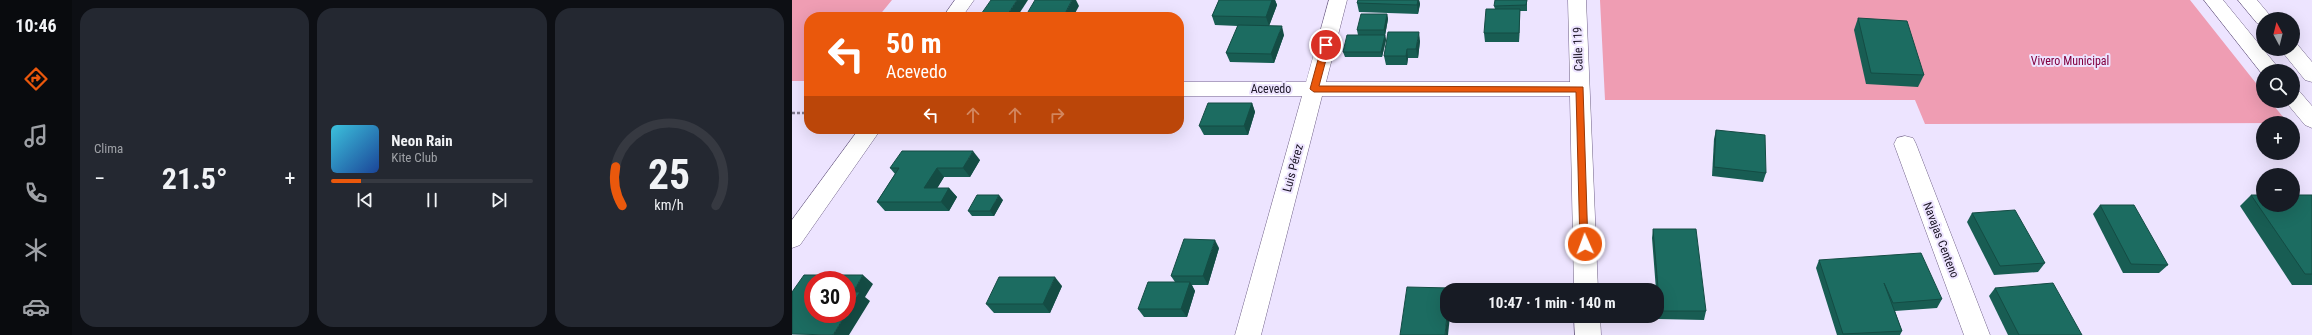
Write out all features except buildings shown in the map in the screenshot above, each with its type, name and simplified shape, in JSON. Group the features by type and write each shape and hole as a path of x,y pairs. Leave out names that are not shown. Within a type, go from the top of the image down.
{"street":[{"path":"956,12 965,0"},
{"name":"Luis Pérez","path":"1248,335 1338,0"},
{"name":"Calle 119","path":"1577,0 1586,283"},
{"path":"2213,0 2265,64"},
{"path":"2247,0 2258,12"},
{"path":"2296,56 2312,75"},
{"name":"Acevedo","path":"1184,89 1580,89"},
{"path":"2300,105 2312,120"},
{"path":"792,238 866,134"},
{"name":"Navajas Centeno","path":"1905,144 1977,335"},
{"path":"1587,323 1588,335"}],"path":[{"path":"792,113 804,113"}],"green space":[{"path":"792,0 892,0 882,12 804,12 804,81 792,81"},
{"name":"Vivero Municipal","path":"1600,0 2190,0 2256,83 2256,108 2276,108 2282,116 2256,116 2256,123 1925,124 1915,100 1605,100"}],"route":[{"path":"1326,45 1314,89 1580,89 1585,244"}]}
